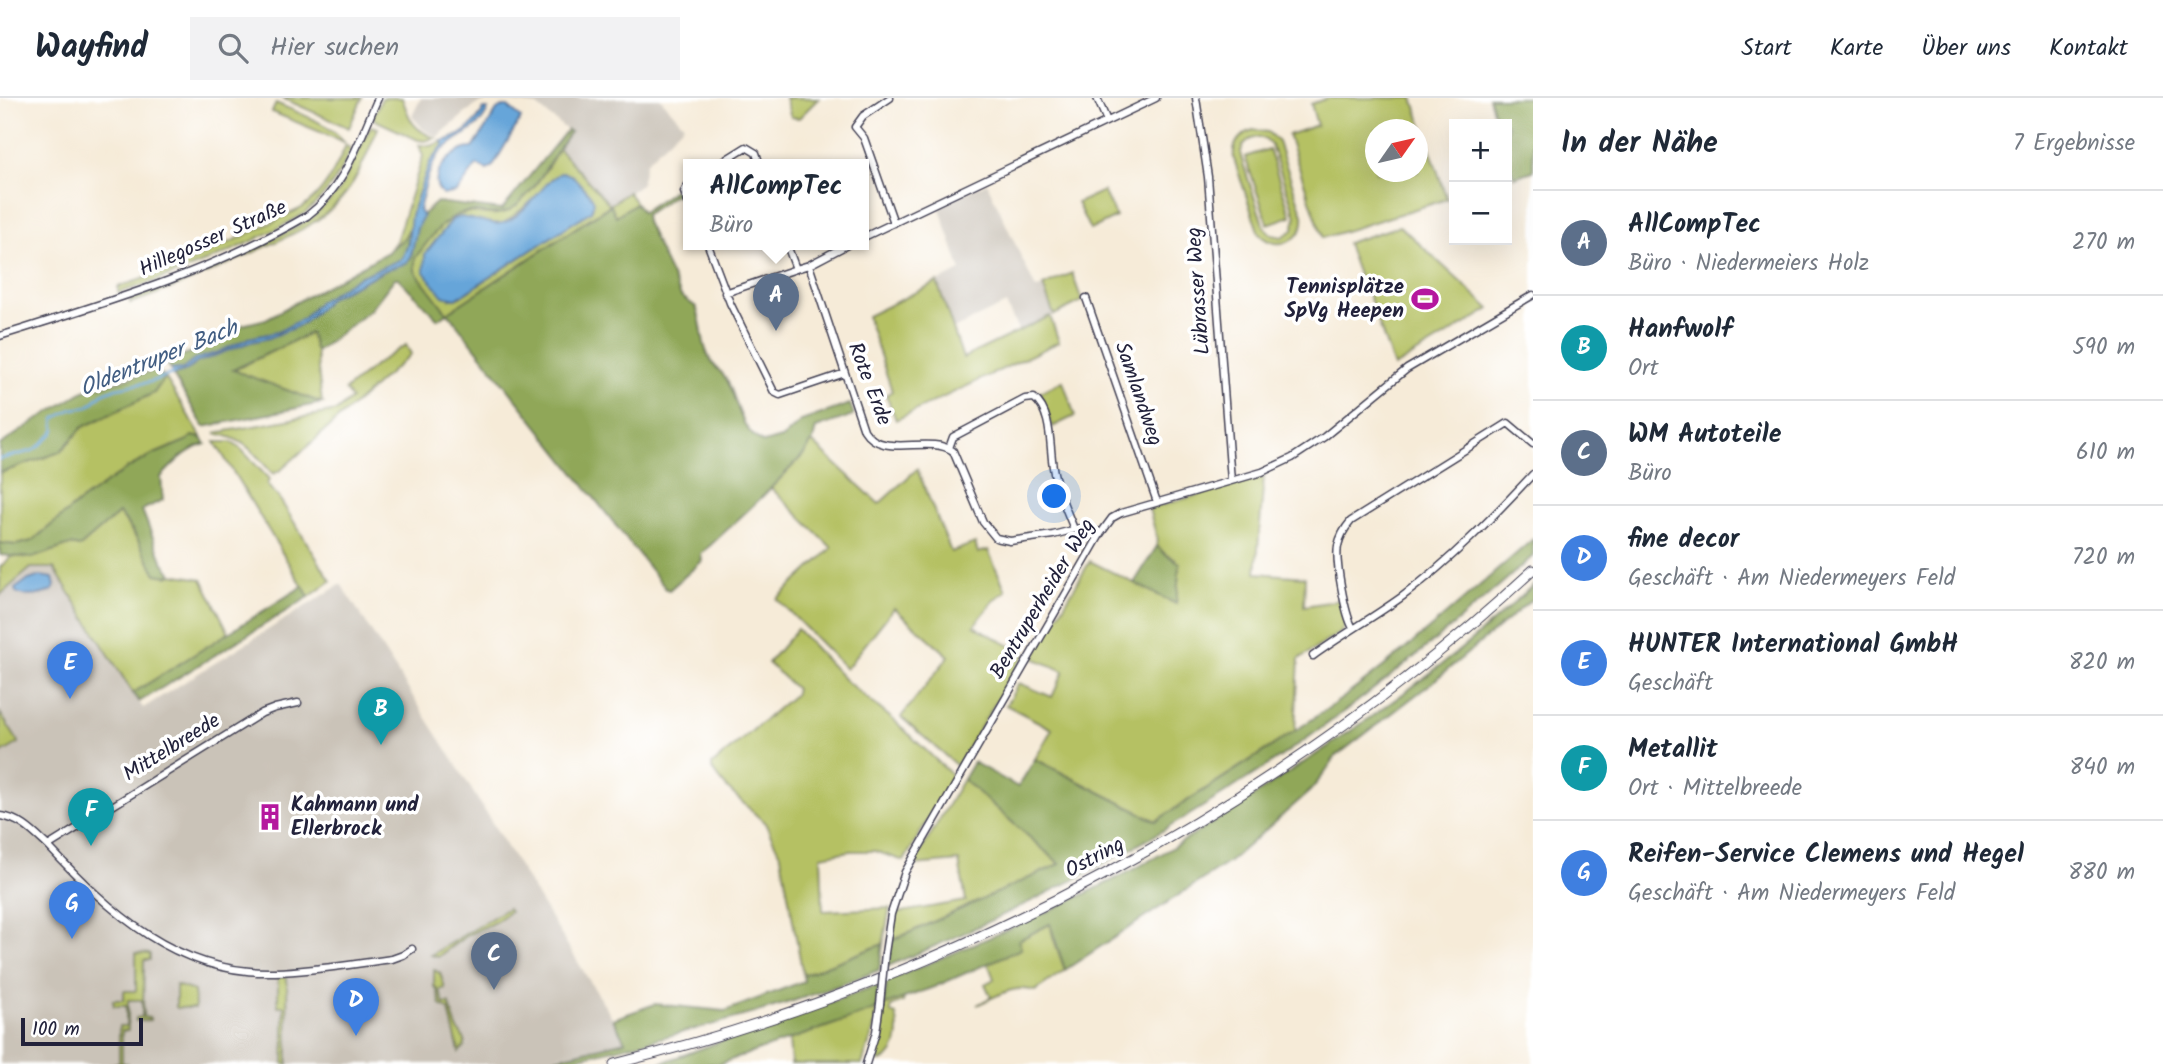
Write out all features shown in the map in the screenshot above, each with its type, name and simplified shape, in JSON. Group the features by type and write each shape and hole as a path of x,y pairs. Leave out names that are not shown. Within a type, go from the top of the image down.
{"main road":[{"name":"Ostring","path":"614,1064 718,1034 862,986 923,961 1094,879 1179,833 1338,729 1394,687 1533,570"}],"street":[{"name":"Hillegosser Straße","path":"0,336 186,274 307,216 322,205 341,180 379,98"},
{"path":"890,98 863,116 855,127 864,138 894,223"},
{"path":"1097,98 1107,121"},
{"path":"869,234 1156,98"},
{"name":"Lübrasser Weg","path":"1196,98 1209,188 1231,481"},
{"path":"726,159 743,148 750,148 758,159"},
{"path":"710,250 725,293 772,389 777,394 845,373"},
{"path":"789,250 796,269"},
{"path":"725,293 808,265 837,250"},
{"name":"Rote Erde","path":"808,265 864,430 878,443 949,448"},
{"name":"Bentruperheider Weg","path":"866,1064 876,1032 891,914 905,872 1101,533 1116,514 1262,472 1298,455 1324,438 1408,369 1533,295"},
{"name":"Samlandweg","path":"1086,298 1157,502"},
{"path":"1074,529 1054,476 1051,435 1042,407 1034,398 1025,399 953,437 949,448 956,457 983,522 996,538 1010,541 1089,527 1101,533"},
{"path":"1353,628 1348,618 1337,555 1341,537 1351,521 1508,423 1533,444"},
{"path":"1312,656 1402,596 1463,546 1533,474"},
{"name":"Mittelbreede","path":"48,846 262,713 298,703"},
{"path":"0,816 14,819 27,827 98,897 134,927 168,947 204,961 233,968 274,972 392,959 403,956 412,949"}],"shaded area":[{"path":"421,98 487,98 486,102 477,104 437,137 423,129 412,116"},
{"path":"491,98 660,98 684,125 646,162 641,184 611,205 558,148 570,133 567,130 537,106 490,102"},
{"path":"987,183 1036,289 1043,286 1054,315 1019,332 1006,304 953,329 937,282 961,271 939,206"},
{"path":"31,568 54,568 143,708 341,584 626,1040 533,1064 0,1064 0,595","holes":["40,576 51,577 50,592 29,596 20,584"]}],"green space":[{"path":"282,98 362,98 349,128"},
{"path":"382,98 402,98 413,123 421,131 435,138 418,140 375,120 373,117"},
{"path":"785,98 819,98 799,118 791,117"},
{"path":"1328,98 1413,98 1420,119 1365,119 1365,182 1428,182 1428,143 1447,199 1323,238 1288,135 1317,125 1311,104"},
{"path":"1489,98 1533,98 1533,171 1514,177 1512,119 1495,119"},
{"path":"276,103 322,124 344,142 272,112"},
{"path":"371,126 378,128 358,174 341,199 312,224 178,286 130,303 133,297 204,271 293,229 314,216 339,191"},
{"path":"567,130 570,132 543,174 520,203 505,212 467,212 451,218 437,230 415,258 415,271 447,313 611,205 616,216 636,203 642,212 677,188 681,194 677,193 645,215 646,222 681,296 696,307 708,356 728,382 750,431 764,443 784,437 801,421 850,404 854,415 816,428 813,440 804,454 701,554 702,561 669,590 448,313 438,319 398,278 395,278 370,310 316,352 310,333 233,370 322,403 204,427 173,375 184,372 198,362 298,326 331,297 411,258 417,225 422,215 437,202 502,210"},
{"path":"1248,132 1268,132 1278,142 1303,215 1300,232 1289,241 1274,243 1259,234 1234,159 1235,145 1240,137","holes":["1258,137 1271,145 1296,217 1293,230 1282,237 1272,235 1264,227 1241,157 1243,146 1248,141"]},
{"path":"441,142 444,144 430,162 411,215 411,226 404,238 388,252 396,241 423,156 419,145 431,146"},
{"path":"346,145 351,149 337,176 320,199 305,213 214,258 118,293 118,287 176,268 302,208 317,195 328,180"},
{"path":"558,148 610,205 447,313 415,271 414,258 438,229 455,216 466,213 498,214 516,205 541,177","holes":["552,178 593,207 591,211 457,299 450,299 425,254 453,219 503,224 533,200"]},
{"path":"1269,149 1291,216 1268,224 1245,157"},
{"path":"1103,191 1116,217 1090,230 1077,203"},
{"path":"628,192 636,203 616,216 610,205"},
{"path":"411,226 405,256 402,259 357,278 319,302 304,318 278,332 249,338 196,359 183,369 171,370 166,361 192,352 234,327 266,319 388,252 404,238"},
{"name":"Tennisplätze SpVg Heepen","path":"1400,226 1490,309 1394,367 1347,243"},
{"path":"1072,273 1082,301 1054,315 1043,286"},
{"path":"937,282 963,358 1050,316 1059,342 896,420 886,395 892,391 867,316"},
{"path":"310,333 316,352 322,403 232,371"},
{"path":"406,345 411,354 281,470 273,474 242,443 215,433 337,411 351,399 345,390 382,360"},
{"path":"152,371 165,377 154,393 83,427 60,452 0,473 0,445 32,423 84,391"},
{"path":"165,377 202,438 192,436 126,469 78,503 32,541 16,545 0,543 0,473 60,452 83,427 154,393"},
{"path":"1063,381 1075,416 1052,427 1040,392"},
{"path":"192,436 202,438 206,444 187,453 161,477 163,500 142,510 162,560 172,574 156,574 133,531 119,513 80,547 70,545 32,558 0,555 0,543 16,545 32,541 78,503 126,469"},
{"path":"215,442 231,442 269,479 267,485 279,498 331,581 309,597"},
{"path":"812,442 879,504 917,469 951,552 975,543 978,553 988,550 1006,591 995,599 974,626 1025,654 957,766 901,717 949,656 894,608 846,669 777,599 832,548 771,488"},
{"path":"1264,476 1256,573 1305,577 1304,606 1341,600 1345,625 1341,632 1299,659 1295,731 1156,821 1035,759 1052,729 1006,705 1019,683 1052,697 1064,671 1033,658 1090,561 1176,604 1176,559 1157,546 1149,509"},
{"path":"119,513 167,576 172,574 202,579 229,633 133,693 54,568 31,568 0,595 0,567 12,556 32,558 70,545 80,547"},
{"path":"1533,539 1533,556 1449,629 1362,698 1253,775 1153,837 1101,865 996,918 888,966 889,942 1060,864 963,779 973,762 1018,787 1035,759 1156,821 1344,697 1416,640"},
{"path":"1157,546 1180,563 1176,604 1134,583"},
{"path":"1533,585 1533,598 1529,602 1433,682 1335,757 1310,791 1229,862 1065,970 1050,924 1019,940 1021,949 883,1006 887,981 1027,921 1109,882 1181,843 1227,814 1418,683 1477,636"},
{"path":"303,586 309,597 139,702 133,693"},
{"path":"797,629 845,680 896,722 953,776 904,861 875,851 850,851 821,856 823,911 890,908 883,944 803,975 781,856 765,823 727,788 712,769 712,765 794,695 796,689 768,663"},
{"path":"0,713 19,743 0,754"},
{"path":"963,779 1060,864 889,942 895,913 966,901 959,861 913,865"},
{"path":"508,908 510,911 503,917 466,937 438,957 431,955"},
{"path":"1050,924 1065,970 1035,991 1012,990 977,1005 991,997 985,984 994,979 988,963 1021,949 1018,940"},
{"path":"883,944 879,970 799,999 635,1044 551,1064 533,1064 625,1041 613,1019 655,1004 725,1011 804,981 803,975"},
{"path":"136,953 150,954 150,960 144,960 143,1017 150,1020 136,1021 136,1018 142,1017 142,1000 128,1000 128,1030 122,1031 122,1063 129,1064 113,1064 119,1062 119,1026 126,1026 126,1006 114,1006 113,1000 124,1000 124,991 136,991"},
{"path":"434,970 440,973 445,988 439,990 444,1004 449,1003 457,1028 465,1040 465,1046 459,1052 449,1010 441,1005 434,987"},
{"path":"278,977 287,977 288,1064 284,1064 284,1006 278,1006"},
{"path":"176,985 194,991 195,1008 176,1008"},
{"path":"878,985 877,1009 872,1011 719,1064 658,1064"},
{"path":"904,998 903,1002 891,1007 891,1013 896,1015 897,1042 891,1054 880,1061 877,1059 876,1048 883,1006"},
{"path":"877,1009 873,1032 862,1064 791,1064 789,1040"}],"water":[{"path":"508,107 521,118 493,166 487,170 477,165 457,192 443,195 436,180 438,172 449,158 465,149 473,148 497,110"},
{"path":"484,109 488,109 479,123 446,147 432,166 419,210 423,217 407,263 385,270 331,297 298,326 198,362 184,372 173,375 171,370 183,369 196,359 249,338 278,332 304,318 319,302 357,278 402,259 408,244 411,215 430,162 444,144 442,141 466,130"},
{"path":"563,172 573,176 592,197 594,202 591,211 456,299 443,296 424,272 425,254 453,219 461,217 497,224 507,221 524,209 548,183"},
{"path":"40,576 53,578 53,590 34,596 16,592 15,589 26,581"}],"waterway":[{"name":"Oldentruper Bach","path":"0,459 32,451 53,433 54,419 72,409 88,407 102,394 174,373"}],"place":[{"name":"Tennisplätze SpVg Heepen","path":"1425,299"},
{"name":"AllCompTec","path":"776,331"},
{"name":"HUNTER International GmbH","path":"70,699"},
{"name":"Hanfwolf","path":"381,745"},
{"name":"Kahmann und Ellerbrock","path":"270,817"},
{"name":"Metallit","path":"91,846"},
{"name":"Reifen-Service Clemens und Hegel","path":"72,939"},
{"name":"WM Autoteile","path":"494,990"},
{"name":"fine decor","path":"356,1036"}]}
